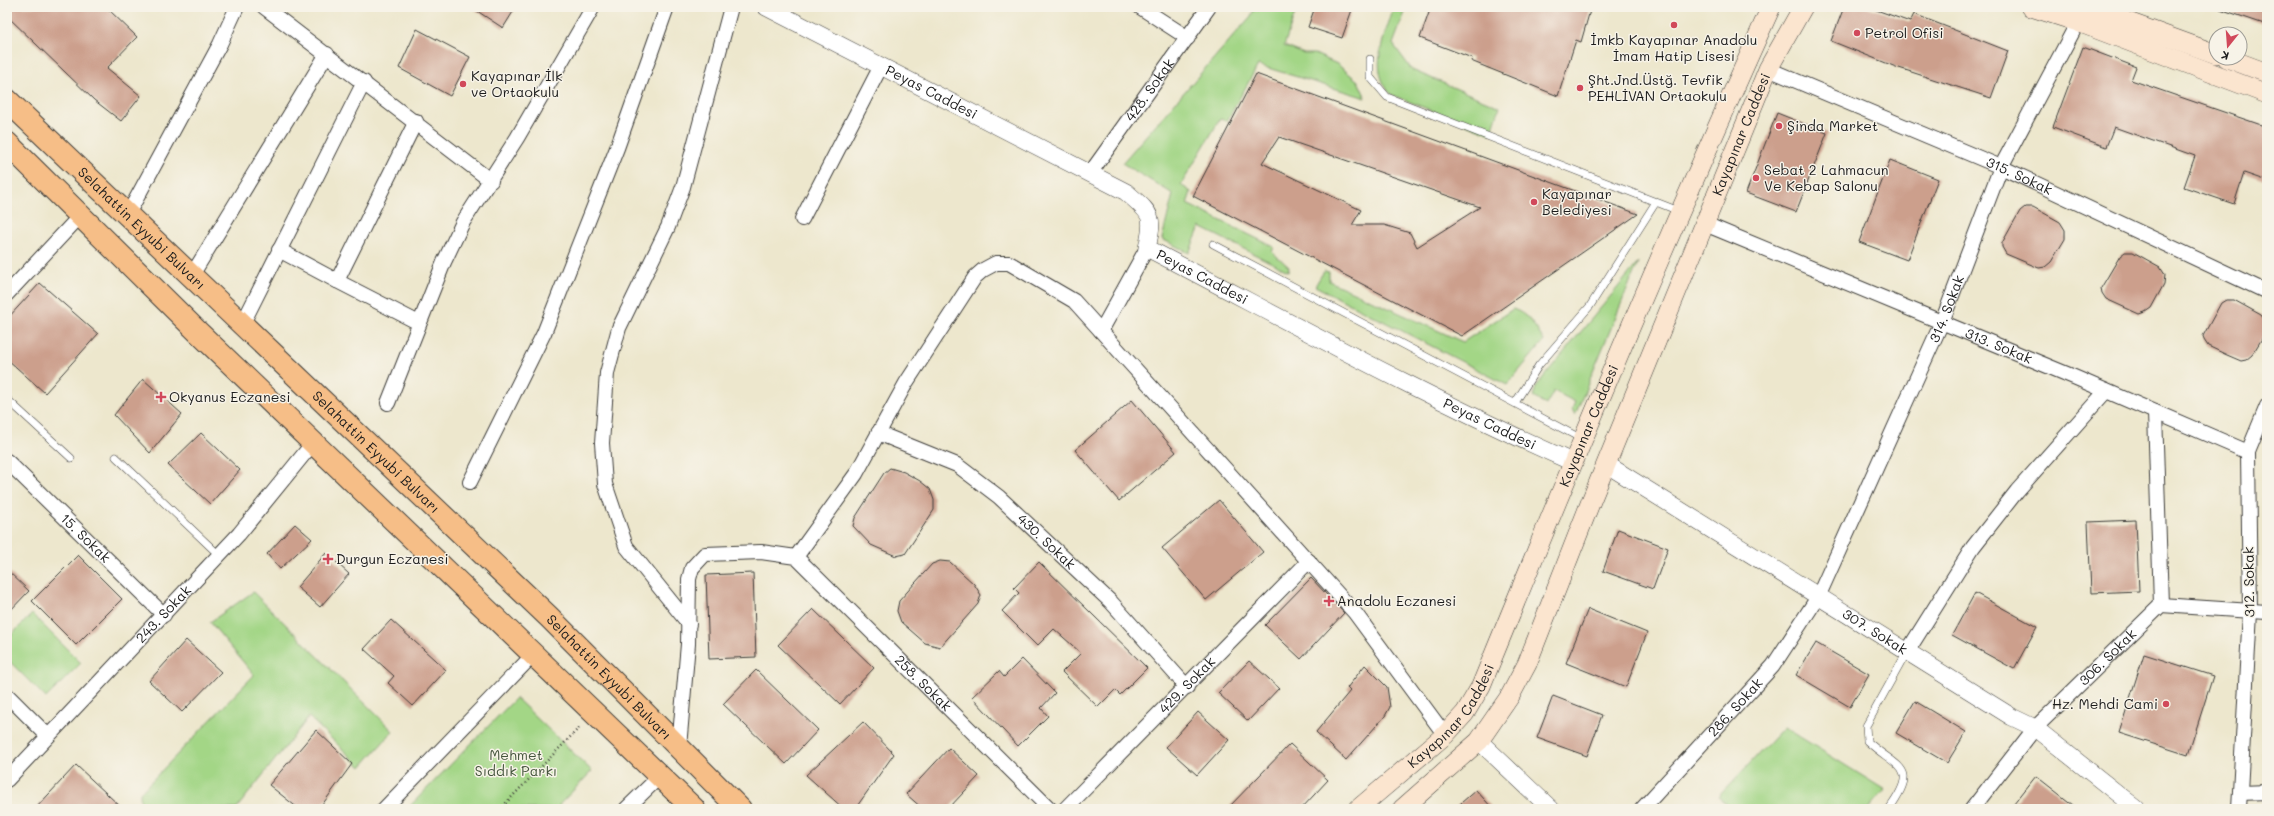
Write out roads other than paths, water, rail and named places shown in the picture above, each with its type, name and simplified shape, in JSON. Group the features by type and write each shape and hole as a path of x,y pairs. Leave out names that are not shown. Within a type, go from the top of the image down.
{"main road":[{"name":"Kayapınar Caddesi","path":"1358,809 1445,735 1465,713 1481,686 1572,462 1679,211 1771,7"},
{"name":"Kayapınar Caddesi","path":"1402,809 1479,741 1510,696 1527,664 1606,464 1768,69 1803,7"},
{"path":"2031,7 2082,15 2208,52"},
{"path":"2082,15 2267,94"},
{"path":"2248,65 2267,72"},
{"name":"Selahattin Eyyubi Bulvarı","path":"7,100 243,323 550,617 740,809"},
{"path":"7,143 313,443 694,809"}],"street":[{"path":"128,214 220,44 237,7"},
{"path":"264,7 364,82 491,181"},
{"path":"388,403 444,262 463,222 491,181 593,7"},
{"path":"470,482 544,333 617,148 667,7"},
{"path":"688,624 626,546 605,484 602,443 604,402 607,373 619,328 668,227 683,187 730,7"},
{"name":"Peyas Caddesi","path":"766,7 1091,172 1126,192 1150,213 1152,228 1147,248 1340,347 1432,397 1572,462"},
{"path":"1140,7 1188,38"},
{"name":"428. Sokak","path":"1091,172 1209,7"},
{"name":"314. Sokak","path":"1818,597 1942,322 2001,167 2082,15"},
{"path":"192,275 327,54"},
{"path":"802,219 881,66"},
{"name":"315. Sokak","path":"1768,69 2001,167 2267,292"},
{"path":"243,323 364,82"},
{"path":"337,281 416,122"},
{"path":"7,294 80,216"},
{"name":"313. Sokak","path":"1705,224 1942,322 2248,452"},
{"path":"1102,331 1147,248"},
{"path":"279,250 419,323"},
{"path":"679,747 688,624 689,579 692,568 705,554 762,552 796,557 856,474 906,383 975,277 983,270 996,263 1009,263 1074,301 1355,613 1445,735"},
{"path":"1907,652 1973,547 2016,491 2106,391"},
{"name":"312. Sokak","path":"2239,809 2250,612 2248,452 2267,406"},
{"path":"2155,412 2161,605 2267,612"},
{"name":"430. Sokak","path":"878,433 957,465 999,497 1111,602 1187,687"},
{"name":"243. Sokak","path":"7,780 239,534 313,443"},
{"name":"15. Sokak","path":"7,461 164,615"},
{"name":"307. Sokak","path":"1606,464 2012,717 2035,728 2137,809"},
{"name":"258. Sokak","path":"796,557 1050,809"},
{"name":"429. Sokak","path":"1065,809 1187,687 1309,561"},
{"name":"286. Sokak","path":"1642,809 1773,666 1818,597"},
{"name":"306. Sokak","path":"1972,809 2035,728 2161,605"},
{"path":"384,809 534,654"},
{"path":"7,695 48,736"},
{"path":"1479,741 1551,809"},
{"path":"626,809 659,777"},
{"path":"2240,793 2267,792"}],"lane":[{"path":"1370,59 1370,77 1387,97 1679,211"},
{"path":"1515,403 1539,365 1590,306 1656,202"},
{"path":"1213,244 1582,439"},
{"path":"7,399 71,458"},
{"path":"116,457 219,555"},
{"path":"1888,809 1902,791 1906,777 1902,768 1867,741 1866,726 1907,652"}],"place":[{"name":"İmkb Kayapınar Anadolu İmam Hatip Lisesi","path":"1674,25"},
{"name":"Petrol Ofisi","path":"1857,33"},
{"name":"Kayapınar İlk ve Ortaokulu","path":"463,84"},
{"name":"Şht.Jnd.Üstğ. Tevfik PEHLİVAN Ortaokulu","path":"1580,88"},
{"name":"Şinda Market","path":"1779,126"},
{"name":"Sebat 2 Lahmacun Ve Kebap Salonu","path":"1756,178"},
{"name":"Kayapınar Belediyesi","path":"1534,202"},
{"name":"Okyanus Eczanesi","path":"161,397"},
{"name":"Durgun Eczanesi","path":"328,559"},
{"name":"Anadolu Eczanesi","path":"1329,601"},
{"name":"Hz. Mehdi Cami","path":"2166,704"}],"park label":[{"name":"Mehmet Sıddık Parkı","path":"516,764"}]}
